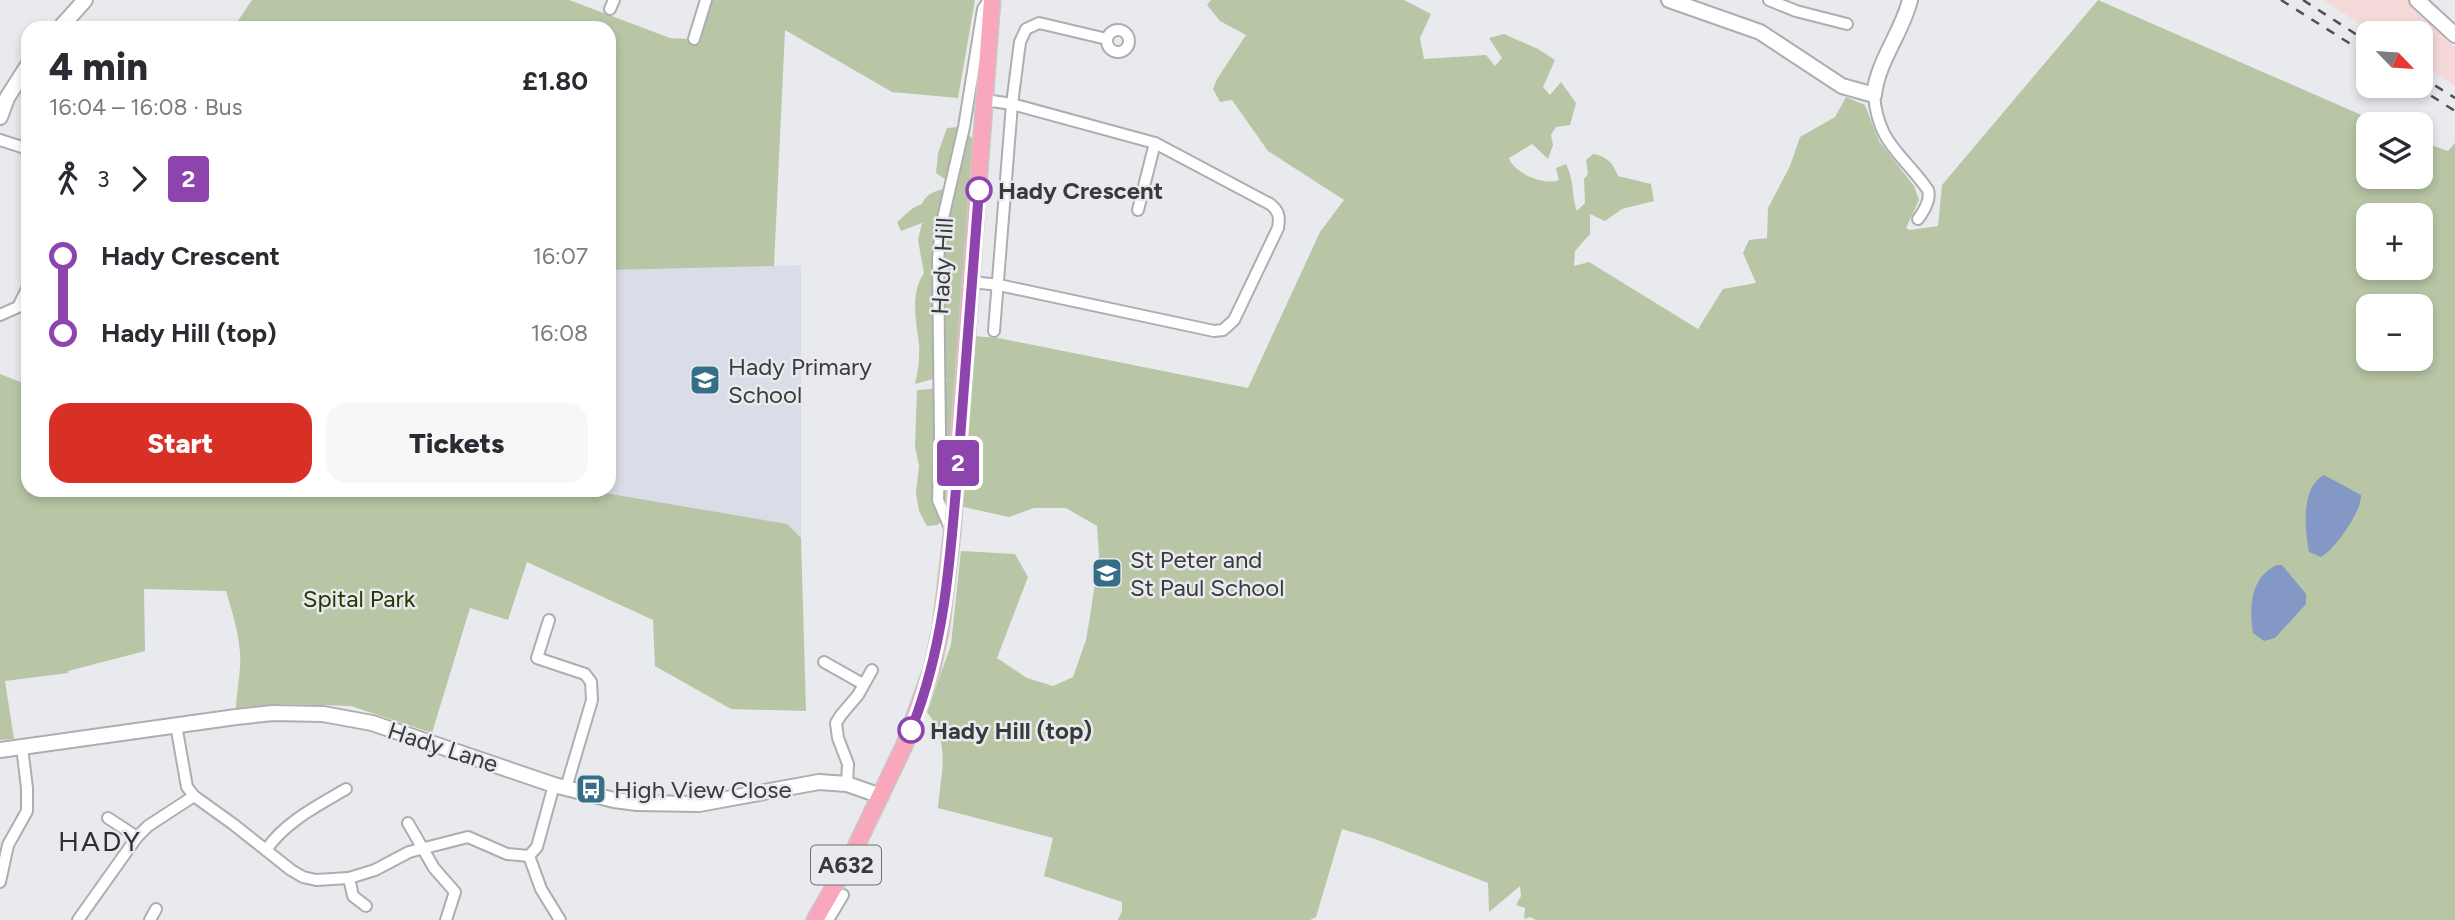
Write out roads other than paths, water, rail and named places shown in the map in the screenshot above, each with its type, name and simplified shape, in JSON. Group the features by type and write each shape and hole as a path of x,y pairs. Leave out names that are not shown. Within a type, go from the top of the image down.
{"main road":[{"name":"Hady Hill","path":"815,920 878,803 904,746 932,668 941,627 952,534 991,0"}],"street":[{"path":"66,21 85,0"},
{"path":"694,39 706,0"},
{"name":"Hady Hill","path":"952,534 938,500 939,249 941,227 964,127 983,9 991,0"},
{"path":"1769,0 1796,11 1847,23"},
{"path":"1910,0 1881,66 1874,95 1878,123 1889,144 1928,190 1925,208 1918,219"},
{"path":"2417,0 2455,35"},
{"path":"1675,1 1760,32 1842,86 1874,95"},
{"path":"994,331 1012,104 1020,42 1026,29 1039,23 1107,39"},
{"path":"0,117 7,98 21,76"},
{"path":"972,282 999,285 1214,331 1223,330 1229,326 1278,228 1279,218 1276,209 1155,143 1012,104 985,100"},
{"path":"0,140 21,147"},
{"path":"1138,210 1155,143"},
{"path":"0,315 18,307 21,301"},
{"path":"529,856 537,847 592,700 591,682 585,674 535,663 549,620"},
{"path":"824,662 863,684"},
{"path":"847,784 848,764 838,738 836,723 872,670"},
{"name":"Hady Lane","path":"0,750 273,713 323,714 372,723 560,786 614,800 699,804 819,782 847,784 878,803"},
{"path":"176,725 187,787 194,796 303,877 316,880 349,878 374,870 408,852 468,837 507,854 529,856"},
{"path":"0,882 9,845 27,811 22,747"},
{"path":"266,850 276,835 286,827 346,789"},
{"path":"78,920 137,837 148,826 194,796"},
{"path":"108,818 137,837"},
{"path":"408,823 421,849 455,892 446,920"},
{"path":"529,856 541,889 557,916 544,920"},
{"path":"349,878 354,896 366,906"},
{"path":"828,920 843,895"},
{"path":"150,920 156,909"}],"water":[{"path":"2324,475 2361,495 2347,529 2321,557 2309,552 2306,510 2311,489"},
{"path":"2277,565 2282,565 2306,594 2306,604 2275,638 2264,641 2253,633 2253,594 2261,577"}],"railway":[{"path":"2281,0 2356,47"},
{"path":"2303,0 2356,34"},
{"path":"2433,84 2455,98"},
{"path":"2433,97 2455,111"}],"place":[{"name":"Hady Crescent","path":"979,190"},
{"name":"Hady Primary School","path":"705,380"},
{"name":"St Peter and St Paul School","path":"1107,573"},
{"name":"Hady Hill (top)","path":"911,730"},
{"name":"High View Close","path":"591,789"}],"district":[{"name":"HADY","path":"100,841"}],"park label":[{"name":"Spital Park","path":"359,598"}]}
